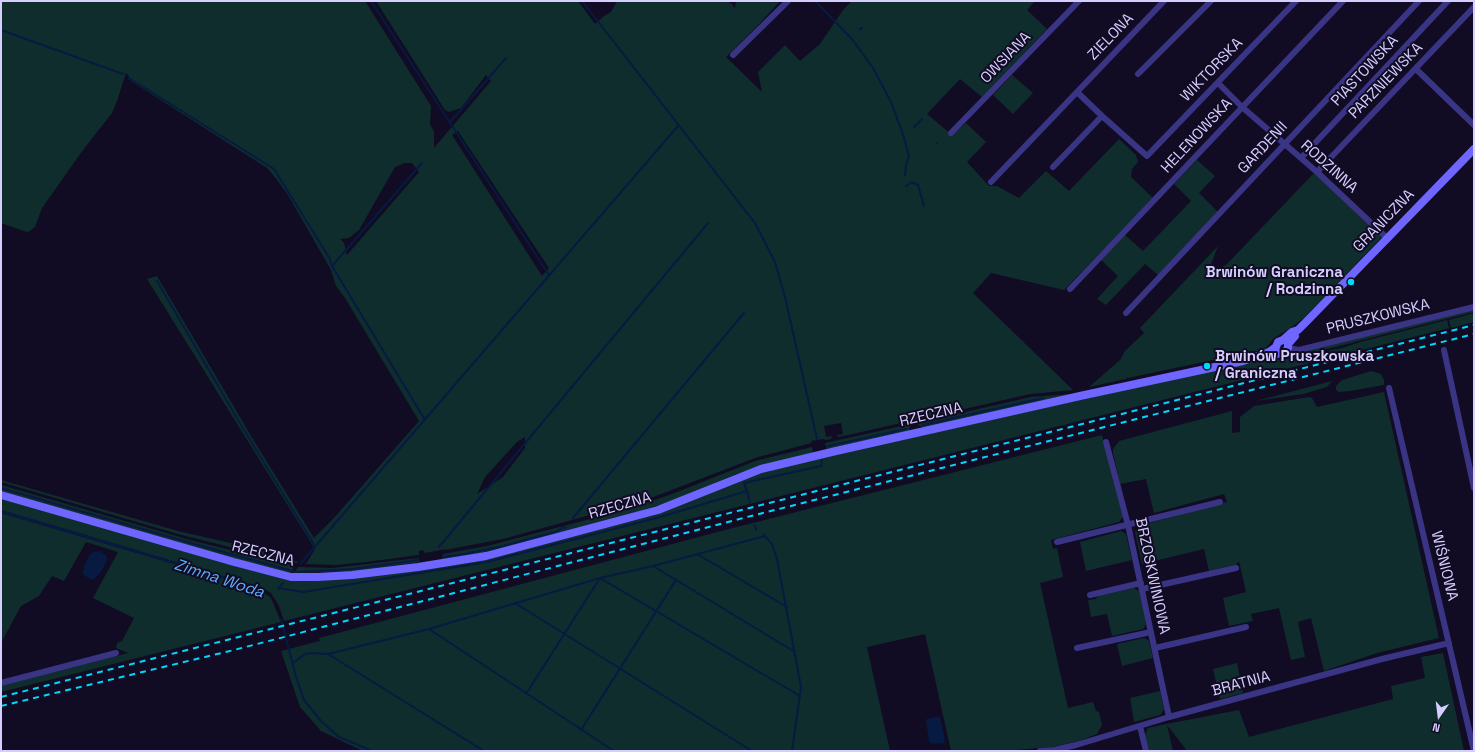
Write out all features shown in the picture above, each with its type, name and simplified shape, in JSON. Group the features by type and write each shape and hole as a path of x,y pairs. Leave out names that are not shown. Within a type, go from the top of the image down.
{"street":[{"path":"733,55 788,1"},
{"name":"OWSIANA","path":"951,132 1079,1"},
{"name":"ZIELONA","path":"991,182 1164,1"},
{"path":"1138,74 1211,1"},
{"name":"WIKTORSKA","path":"1102,116 1146,156 1296,1"},
{"name":"HELENOWSKA","path":"1070,289 1343,1"},
{"name":"GARDENII","path":"1126,313 1419,1"},
{"name":"PIASTOWSKA","path":"1301,158 1448,1"},
{"name":"PARZNIEWSKA","path":"1317,172 1474,7"},
{"path":"1416,69 1474,125"},
{"name":"RODZINNA","path":"1218,83 1242,107 1285,143 1388,238"},
{"path":"1053,167 1102,116 1077,92"},
{"name":"GRANICZNA","path":"1283,346 1296,335 1298,330 1474,149"},
{"name":"PRUSZKOWSKA","path":"1283,346 1297,351 1474,307"},
{"name":"RZECZNA","path":"1,495 280,575 305,578 352,575 418,567 486,556 658,510 761,469 1080,396 1243,361 1262,359 1283,346"},
{"path":"1444,350 1474,488"},
{"name":"WIŚNIOWA","path":"1389,388 1474,751"},
{"name":"BRZOSKWINIOWA","path":"1106,442 1128,524 1169,717"},
{"path":"1057,542 1220,502"},
{"path":"1090,595 1236,568"},
{"path":"1155,648 1246,627"},
{"path":"1077,648 1150,632"},
{"name":"BRATNIA","path":"1040,751 1054,750 1382,659 1449,643"},
{"path":"1,683 116,653"},
{"path":"1140,726 1146,751"}],"green space":[{"path":"1,1 365,1 431,106 430,124 434,132 434,148 491,81 486,75 461,108 449,112 445,110 376,1 578,1 595,24 611,12 617,1 726,1 732,4 735,9 736,1 780,1 726,57 762,92 758,72 785,45 800,61 820,44 843,10 852,1 1035,1 1027,10 1047,29 982,97 960,79 927,114 952,135 966,123 986,142 967,162 989,186 997,186 1019,198 1046,171 1069,191 1119,139 1136,155 1138,162 1132,169 1131,177 1153,198 1064,290 991,273 973,293 1073,390 1030,394 916,420 915,418 910,419 910,421 839,437 836,435 843,434 841,423 824,426 826,437 832,436 831,439 811,441 811,443 755,458 648,499 503,539 425,553 423,550 419,551 419,555 336,565 306,564 315,549 147,279 157,276 254,441 314,538 334,518 419,421 345,298 336,286 331,270 288,195 267,168 128,79 129,76 126,73 112,113 83,150 42,208 35,227 27,232 1,223","holes":["458,131 549,268 542,276 452,135","405,163 412,163 419,172 347,255 344,243 340,239 349,238 359,230 395,167","525,437 525,448 503,477 477,494 485,477 517,442"]},
{"path":"1012,75 1033,93 1013,114 993,95"},
{"path":"1197,160 1215,176 1199,193 1218,212 1158,275 1145,264 1106,305 1097,299 1118,276 1101,260 1125,235 1143,251 1191,201 1174,184"},
{"path":"1314,173 1383,236 1304,318 1274,338 1265,349 1128,377 1126,379 1089,387 1120,360 1125,351 1144,333 1140,328 1218,246 1210,267 1218,270 1227,264"},
{"path":"1474,309 1474,312 1352,343 1301,355 1298,353"},
{"path":"1474,313 1474,322 1451,328 1449,320"},
{"path":"1447,320 1449,328 284,621 279,606 271,593 263,588 1,510 1,498 318,580 536,546 751,476 790,465 1244,363 1268,359 1269,361 1296,357 1342,348"},
{"path":"1371,371 1381,374 1384,380 1384,385 1350,391 1339,392 1336,390 1336,386 1342,380"},
{"path":"1332,381 1327,387 1303,394 1256,401"},
{"path":"1384,392 1439,638 1377,653 1324,671 1311,618 1298,622 1305,657 1291,660 1279,608 1251,614 1253,621 1229,626 1223,598 1246,592 1239,561 1236,565 1209,571 1204,549 1142,564 1135,532 1139,526 1227,502 1224,494 1154,513 1146,479 1120,484 1113,453 1113,449 1119,441 1232,411 1232,433 1240,432 1240,417 1254,406 1309,397 1312,398 1317,407"},
{"path":"1072,394 924,428 917,423 1031,397"},
{"path":"911,424 909,431 827,449 825,443"},
{"path":"1102,435 1123,517 1119,522 1051,540 1053,549 1057,548 1063,577 1040,583 1068,708 1093,702 1096,711 1099,712 1102,725 1097,734 1079,741 1051,747 1002,751 951,751 925,634 867,647 890,751 363,751 321,731 300,707 281,651 320,641 319,638 721,531"},
{"path":"812,447 813,453 736,474 678,499 640,511 481,553 442,559 443,554 487,546 628,509 672,494 755,461"},
{"path":"1,480 178,531 248,547 299,562 293,563 178,534 1,482"},
{"path":"1,485 190,540 295,566 290,573 268,568 1,491"},
{"path":"1,513 259,589 271,598 281,622 1,692 1,686 128,653 116,648 117,643 122,641 134,618 93,598 118,552 86,542 64,581 52,576 39,596 21,606 1,643"},
{"path":"1121,531 1126,534 1132,560 1086,571 1080,542"},
{"path":"419,558 419,562 353,571 294,573 298,567 332,568"},
{"path":"1134,588 1139,591 1146,624 1143,629 1112,636 1107,614 1091,617 1088,600 1096,599 1098,596"},
{"path":"1144,638 1149,641 1153,658 1122,666 1117,644"},
{"path":"1443,653 1464,751 1186,751 1167,725 1173,751 1149,751 1145,735 1148,728 1166,724 1239,710 1249,737 1393,699 1391,686 1425,678 1421,657"},
{"path":"1237,663 1243,693 1220,699 1213,669"},
{"path":"1160,691 1164,709 1160,715 1134,722 1130,698"}],"water":[{"path":"1,510 263,588 261,591 229,580 1,513"},
{"path":"99,551 106,555 107,560 101,572 91,580 83,574 84,566 91,553"},
{"path":"939,717 941,720 945,741 944,743 933,744 929,742 926,720"}],"waterway":[{"path":"371,1 549,275"},
{"path":"582,1 755,223 775,262 785,297 817,439"},
{"path":"815,1 852,39 873,68 891,102 904,137"},
{"path":"1,30 123,74"},
{"path":"450,122 506,58"},
{"path":"129,78 274,169 330,259 332,266 425,420"},
{"path":"914,127 922,119"},
{"path":"301,563 678,126"},
{"path":"904,138 909,157 905,175"},
{"path":"332,266 422,163"},
{"path":"906,186 912,182"},
{"path":"913,183 918,185 924,206"},
{"path":"439,547 708,223"},
{"path":"157,281 241,425 315,546"},
{"path":"573,518 744,313"},
{"path":"923,425 1043,398"},
{"path":"828,446 906,429"},
{"path":"279,588 303,592 487,562 660,517 747,491 744,483 821,466 822,460"},
{"path":"1,488 296,572 353,569 418,560"},
{"path":"747,491 750,503"},
{"path":"755,525 756,530"},
{"path":"443,557 503,546 558,531 563,527 566,528"},
{"path":"763,534 772,544 777,559 801,687 792,751"},
{"path":"328,654 429,629 600,578 653,566 765,536"},
{"path":"697,554 787,607"},
{"path":"653,566 795,652"},
{"path":"526,694 600,578 800,696"},
{"path":"581,730 676,580"},
{"path":"278,589 283,583"},
{"path":"515,603 752,751"},
{"name":"Zimna Woda","path":"281,619 296,677 304,700 321,721 339,737 372,751"},
{"path":"429,629 614,751"},
{"path":"293,663 305,654 328,654 484,751"}],"railway":[{"path":"1,697 1474,325"},
{"path":"1,706 234,650 747,517 1474,334"}],"place":[{"name":"Brwinów Graniczna / Rodzinna","path":"1351,282"},
{"name":"Brwinów Pruszkowska / Graniczna","path":"1207,366"}]}
